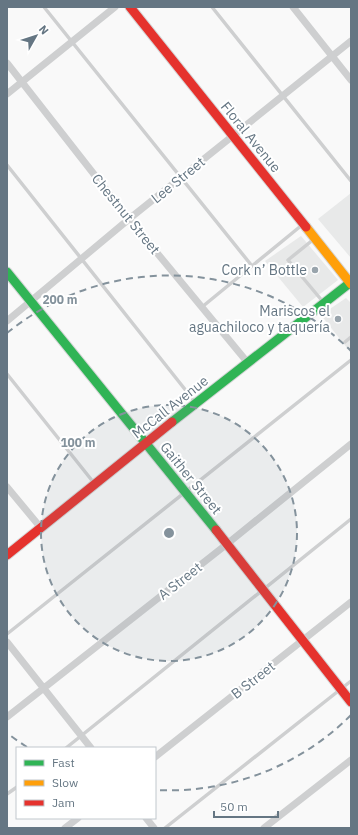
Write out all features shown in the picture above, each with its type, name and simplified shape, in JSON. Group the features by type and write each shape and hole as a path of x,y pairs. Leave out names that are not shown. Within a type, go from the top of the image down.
{"main road":[{"name":"Floral Avenue","path":"130,7 351,283"},
{"name":"Gaither Street","path":"7,272 227,544 262,591 351,702"},
{"name":"McCall Avenue","path":"7,555 145,443 351,283"}],"street":[{"path":"7,94 73,43 115,7"},
{"path":"293,7 351,80"},
{"name":"Lee Street","path":"7,321 129,219 351,41"},
{"name":"Chestnut Street","path":"7,63 129,219 248,363"},
{"name":"A Street","path":"7,717 227,544 351,444"},
{"path":"7,487 41,528"},
{"name":"B Street","path":"156,756 351,602"},
{"path":"7,642 90,747"},
{"path":"264,828 351,760"},
{"path":"65,828 77,819"},
{"path":"147,819 154,828"}],"lane":[{"path":"44,7 252,266"},
{"path":"212,7 351,181"},
{"path":"7,165 197,404"},
{"path":"202,307 303,224"},
{"path":"315,239 288,260 324,304"},
{"path":"345,342 351,337"},
{"path":"7,634 351,360"},
{"path":"7,374 95,485"},
{"path":"67,747 351,519"},
{"path":"164,828 351,681"},
{"path":"7,794 16,788"}],"shaded area":[{"path":"351,193 351,258 318,219"},
{"path":"301,236 338,280 303,307 265,261"},
{"path":"346,298 351,303 351,353 321,315"}],"traffic: fast":[{"path":"7,272 216,530"},
{"path":"172,422 351,282"}],"traffic: slow":[{"path":"306,227 351,284"}],"traffic: jam":[{"path":"130,7 306,227"},
{"path":"7,555 172,422"},
{"path":"216,530 351,702"}],"place":[{"name":"Cork n’ Bottle","path":"315,270"},
{"name":"Mariscos el aguachiloco y taquería","path":"338,319"}]}
